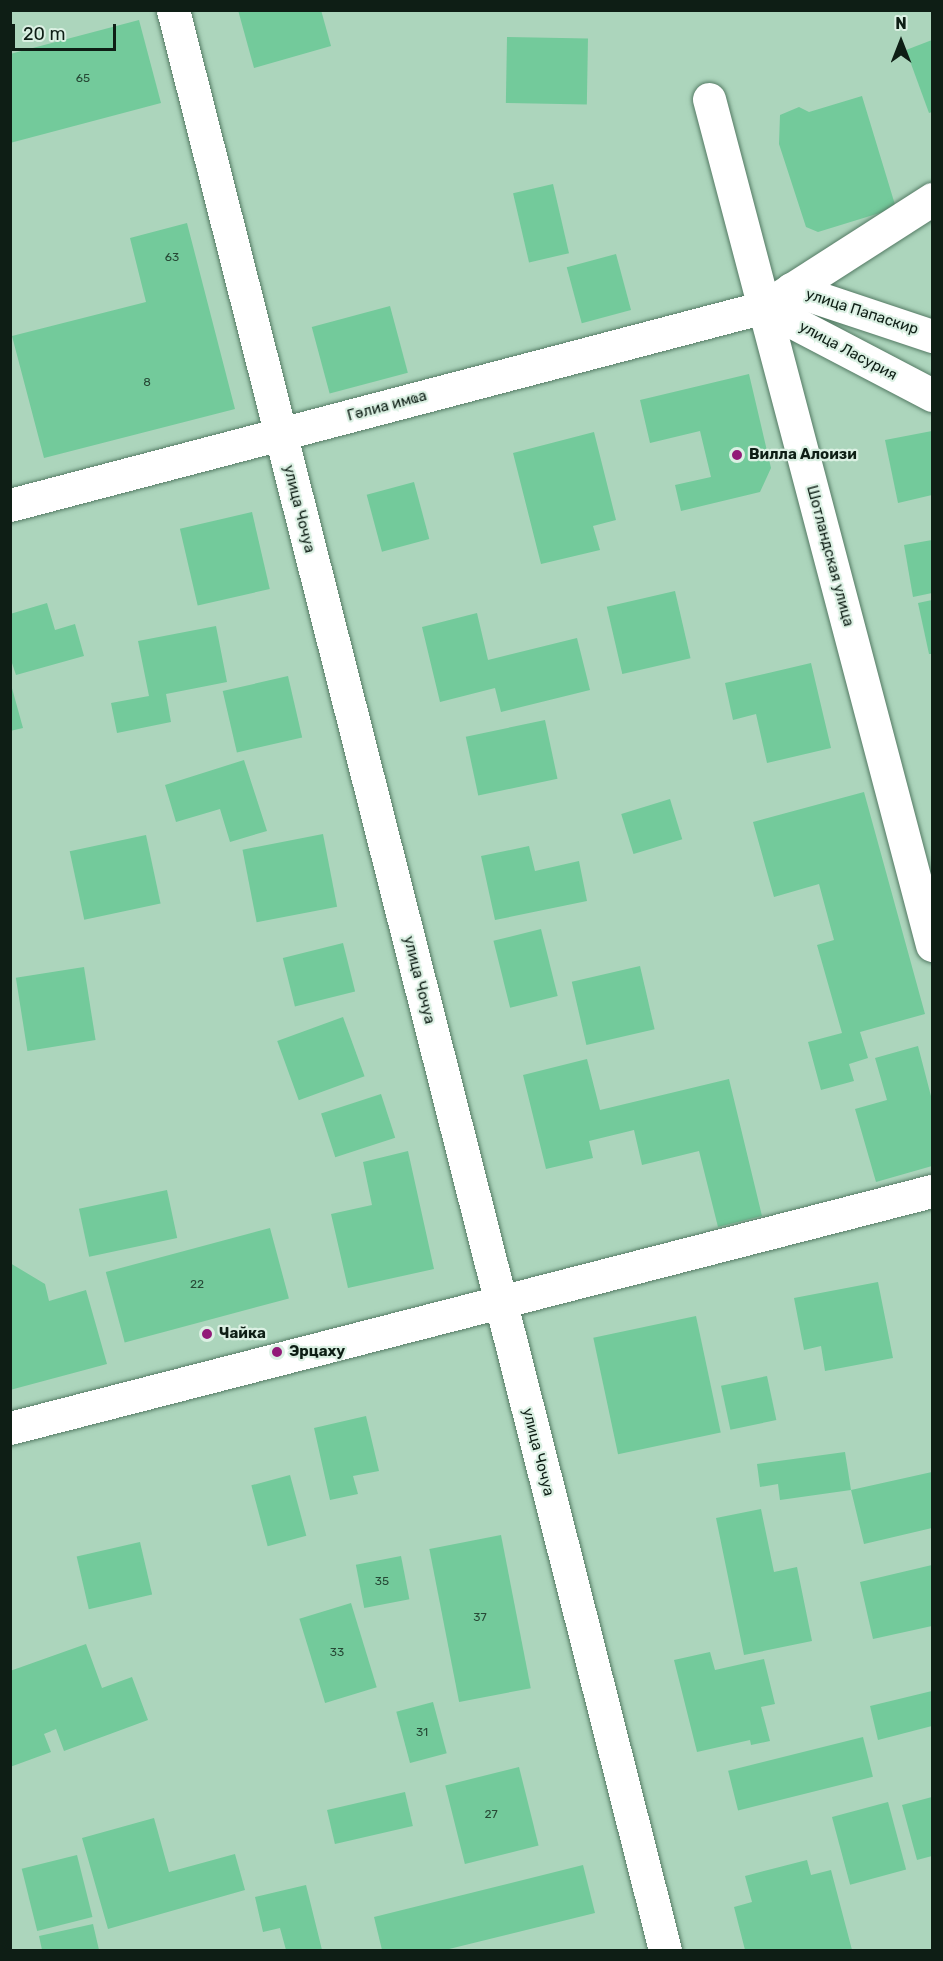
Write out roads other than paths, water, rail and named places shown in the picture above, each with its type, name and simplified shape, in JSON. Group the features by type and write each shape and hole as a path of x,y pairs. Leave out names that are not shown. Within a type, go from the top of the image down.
{"main road":[{"name":"улица Чочуа","path":"173,10 665,1950"},
{"name":"Шотландская улица","path":"709,99 933,945"},
{"name":"Гәлиа имҩа","path":"10,505 764,307 933,199"},
{"name":"улица Папаскир","path":"791,289 933,336"},
{"name":"улица Ласурия","path":"764,307 933,395"},
{"path":"10,1428 933,1191"}],"place":[{"name":"Вилла Алоизи","path":"737,455"},
{"name":"Чайка","path":"207,1334"},
{"name":"Эрцаху","path":"277,1352"}]}
